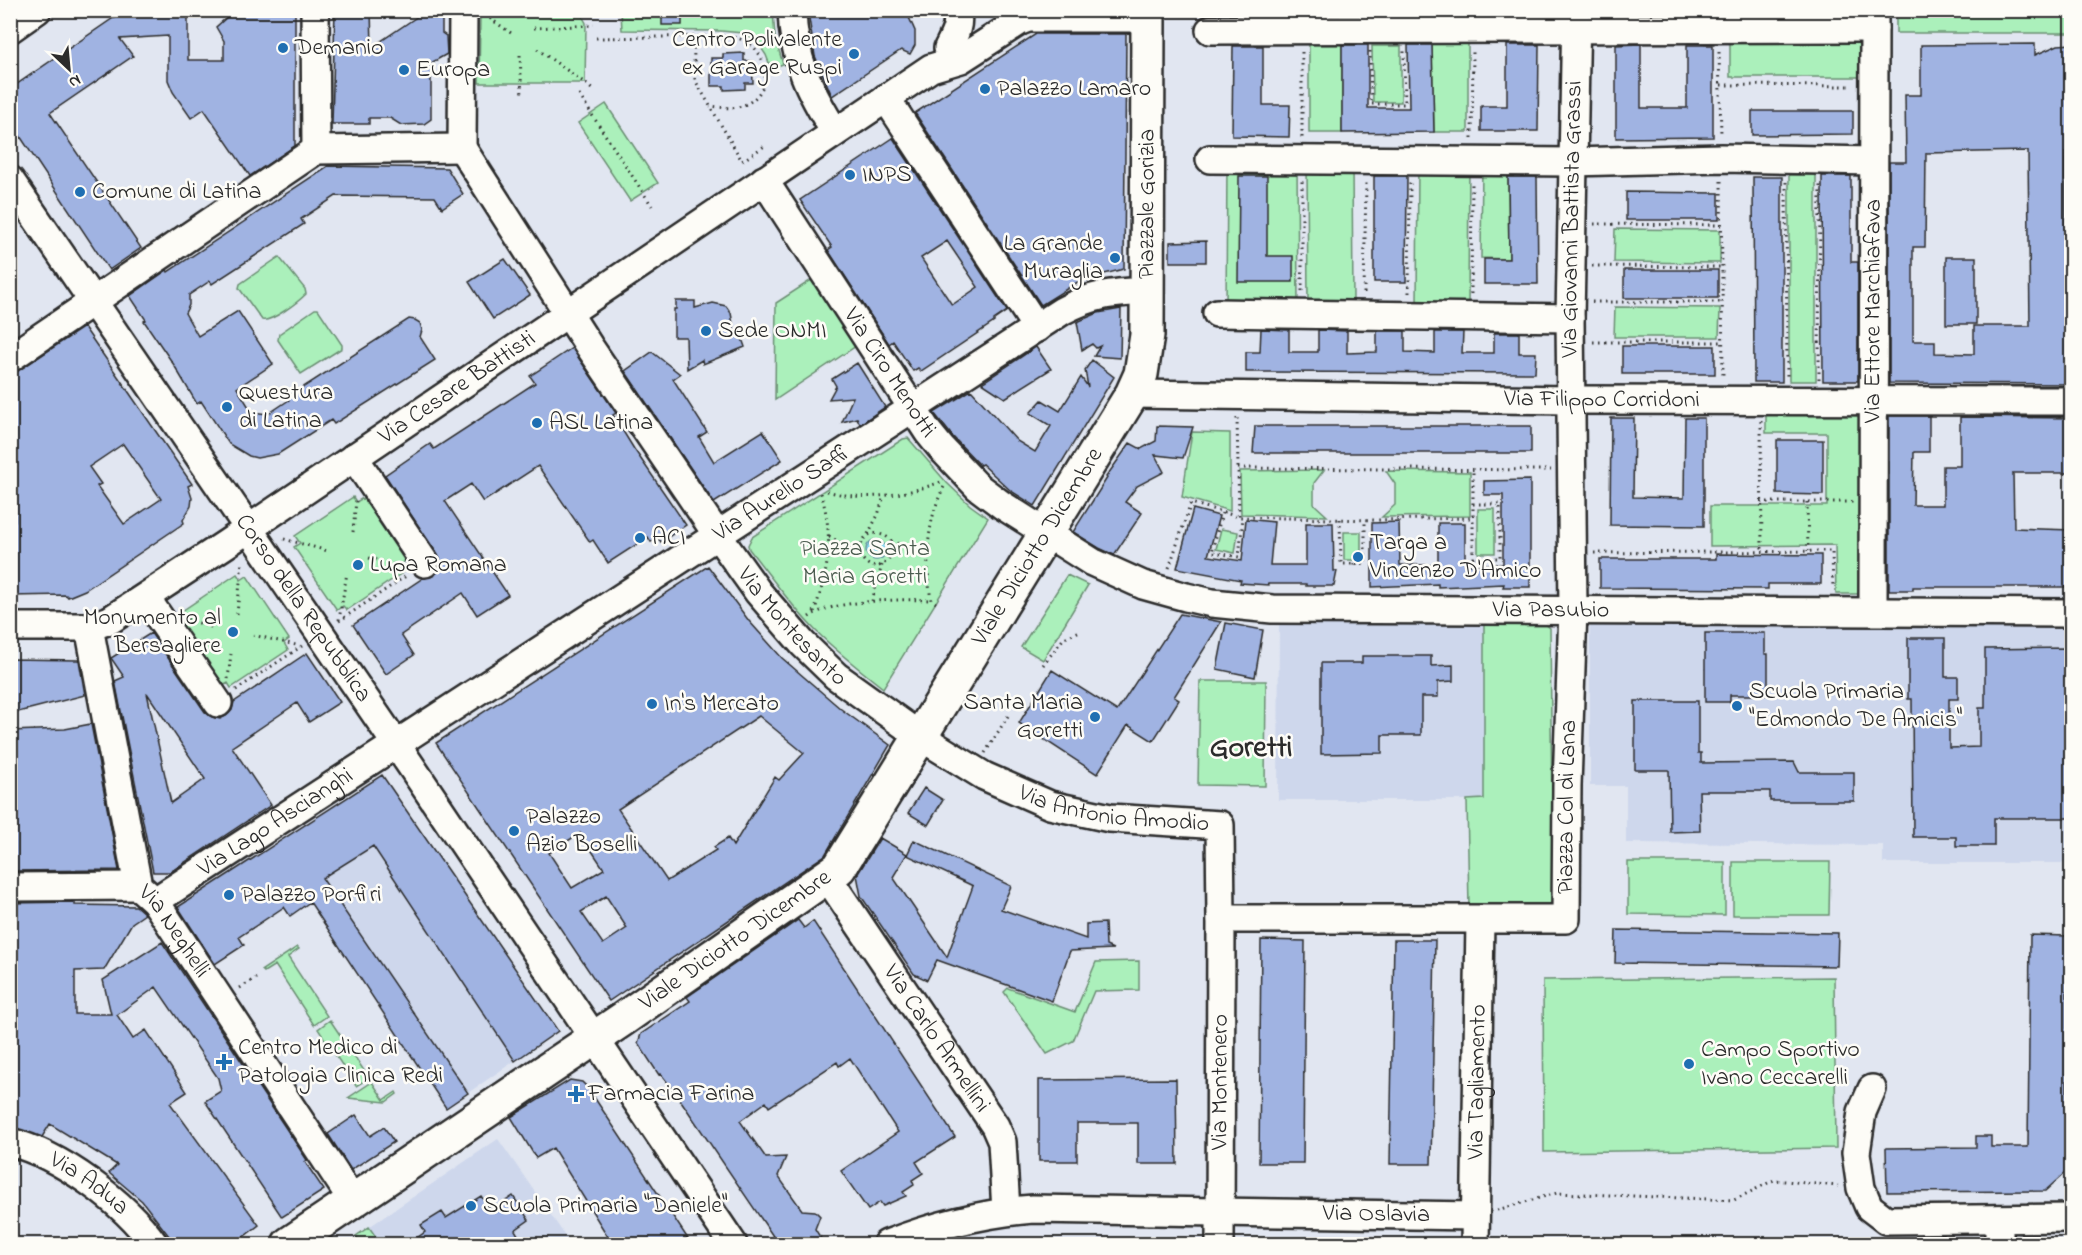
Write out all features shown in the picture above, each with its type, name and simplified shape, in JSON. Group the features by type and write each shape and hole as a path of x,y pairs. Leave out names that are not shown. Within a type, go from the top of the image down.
{"main road":[{"name":"Piazzale Gorizia","path":"1132,394 1141,374 1147,335 1148,14"},
{"name":"Viale Diciotto Dicembre","path":"289,1245 828,878 844,861 1132,394"}],"street":[{"path":"10,29 37,10"},
{"path":"315,10 316,150"},
{"path":"792,10 795,45 807,86 835,132"},
{"path":"939,58 957,30 956,10"},
{"name":"Via Cesare Battisti","path":"10,627 89,627 110,620 146,598 886,98 1004,10"},
{"path":"10,358 316,150 462,148 473,12"},
{"path":"939,58 961,59 1028,18 1148,14"},
{"path":"1210,30 1370,29 1575,20 1718,29 1874,19"},
{"name":"Via Ettore Marchiafava","path":"1873,611 1874,19"},
{"name":"Via Giovanni Battista Grassi","path":"1573,609 1570,266 1575,20"},
{"path":"886,98 1037,328"},
{"name":"Via Montesanto","path":"462,148 567,313 717,536 758,592 803,644 836,675 921,737"},
{"path":"1210,159 1572,162 1720,158 1873,161"},
{"name":"Corso della Repubblica","path":"14,170 93,303 595,1038 733,1245"},
{"name":"Via Ciro Menotti","path":"764,180 912,409 941,448 966,476 992,498 1046,533"},
{"name":"Via Aurelio Saffi","path":"395,744 1062,311 1089,298 1104,294 1146,291"},
{"path":"1217,313 1570,320"},
{"name":"Via Filippo Corridoni","path":"1132,394 1570,400 2072,401"},
{"path":"354,457 420,567"},
{"name":"Via Pasubio","path":"1046,533 1092,562 1161,591 1212,603 1272,609 2072,613"},
{"path":"146,598 218,703"},
{"name":"Piazza Col di Lana","path":"1480,920 1566,919 1567,786 1573,609"},
{"name":"Via Neghelli","path":"89,627 146,894 353,1201"},
{"name":"Via Antonio Amodio","path":"921,737 984,776 1050,805 1110,818 1220,825 1221,920"},
{"name":"Via Lago Ascianghi","path":"146,894 395,744"},
{"name":"Via Carlo Armellini","path":"828,878 995,1126 1002,1142 1006,1211"},
{"path":"10,887 146,894"},
{"path":"1221,920 1480,920"},
{"name":"Via Montenero","path":"1220,1245 1221,920"},
{"name":"Via Tagliamento","path":"1474,1245 1480,920"},
{"path":"1872,1089 1862,1112 1856,1153 1861,1188 1869,1207 1886,1220 1999,1232 2072,1218"},
{"name":"Via Adua","path":"10,1142 48,1158 99,1188 117,1202 154,1245"},
{"name":"Via Oslavia","path":"887,1245 951,1224 1006,1211 1033,1209 1476,1216"}],"path":[{"path":"473,12 511,33"},
{"path":"534,28 594,26"},
{"path":"1370,29 1371,104 1405,104 1404,44"},
{"path":"1718,29 1721,86 1723,383"},
{"path":"596,38 693,36 739,38 759,53 766,73 764,84 750,102 738,107 710,106"},
{"path":"693,36 695,80 742,161 766,146"},
{"path":"537,49 594,91"},
{"path":"520,55 522,96"},
{"path":"1721,86 1874,86"},
{"path":"579,95 652,206"},
{"path":"10,150 14,170"},
{"path":"1786,159 1787,400"},
{"path":"1819,400 1820,159"},
{"path":"1364,315 1366,160"},
{"path":"1408,316 1410,160"},
{"path":"1571,224 1722,225"},
{"path":"1570,266 1722,267"},
{"path":"1570,320 1722,302"},
{"path":"1570,320 1723,342"},
{"path":"1223,512 1212,552 1239,557 1241,517 1236,395"},
{"path":"1760,400 1762,552"},
{"path":"1238,468 1570,470"},
{"path":"1473,469 1473,504 1473,558 1500,558 1500,504 1473,504"},
{"path":"814,613 823,588 830,536 820,488 841,495 884,496 929,486 948,479 934,511 929,535 931,600"},
{"path":"860,555 860,544 878,515 884,496"},
{"path":"353,532 357,500"},
{"path":"1761,502 1872,502"},
{"path":"1807,502 1808,551"},
{"path":"1161,591 1191,503 1241,517 1473,518"},
{"path":"1340,519 1341,564 1365,564 1365,519"},
{"path":"867,536 872,533 882,534 891,542 928,555"},
{"path":"830,536 860,555 872,566 887,562 892,553 891,542"},
{"path":"282,538 328,551"},
{"path":"1573,553 1832,551 1834,612"},
{"path":"369,558 420,567"},
{"path":"237,614 242,561"},
{"path":"1354,564 1354,570"},
{"path":"872,601 882,565"},
{"path":"347,573 338,622 420,567"},
{"path":"802,622 814,613 872,601 931,600 936,603"},
{"path":"1043,665 1064,638 1080,631"},
{"path":"218,703 302,646 253,635"},
{"path":"981,759 1008,716"},
{"path":"1476,1216 1557,1193 1734,1200 1774,1180 1861,1188"}],"shaded area":[{"path":"1279,625 1484,625 1484,800 1278,800"},
{"path":"1590,625 2071,625 2071,863 1883,863 1883,845 1626,843 1626,786 1590,786"},
{"path":"407,814 558,1031 446,1108 318,915 338,901 322,878"},
{"name":"Scuola Primaria \"Daniele\"","path":"498,1139 571,1244 381,1244 369,1227"}],"green space":[{"path":"487,11 580,12 586,23 585,83 479,83 480,17"},
{"path":"773,11 775,37 783,64 771,68 758,43 743,33 622,30 621,12"},
{"path":"2071,12 2071,33 1896,33 1896,13"},
{"path":"1730,32 1859,33 1859,77 1730,77"},
{"path":"1432,43 1468,43 1468,132 1434,132"},
{"path":"1309,44 1342,44 1342,133 1309,133"},
{"path":"1372,46 1401,46 1401,102 1373,102"},
{"path":"606,104 658,183 630,201 578,123"},
{"path":"1227,163 1297,163 1298,309 1226,310"},
{"path":"1307,164 1352,164 1353,303 1308,304"},
{"path":"1418,164 1469,164 1468,307 1417,307"},
{"path":"1482,164 1537,165 1537,175 1508,176 1509,259 1481,258"},
{"path":"1789,175 1816,175 1816,381 1789,381"},
{"path":"1615,229 1720,230 1720,263 1614,262"},
{"path":"279,257 305,289 306,294 278,315 262,320 239,288 240,284"},
{"path":"816,277 859,344 775,400 776,303"},
{"path":"1615,307 1720,308 1719,337 1614,337"},
{"path":"318,309 342,348 301,374 278,340 279,334"},
{"path":"1766,412 1859,412 1859,594 1836,594 1835,545 1710,546 1710,506 1827,506 1827,433 1766,433"},
{"path":"1192,432 1230,433 1230,511 1182,497"},
{"name":"Piazza Santa Maria Goretti","path":"908,438 947,483 988,518 883,688 840,654 807,621 773,581 748,545 752,537 903,439"},
{"path":"1324,470 1314,483 1314,504 1327,516 1241,514 1240,471"},
{"path":"1386,471 1470,472 1470,516 1382,517 1395,505 1395,484"},
{"path":"353,497 356,502 363,498 405,561 401,564 405,571 347,610 343,606 337,610 294,547 300,543 295,536"},
{"path":"1478,509 1495,509 1495,553 1478,553"},
{"path":"1221,529 1238,532 1235,553 1216,549"},
{"path":"1344,532 1361,532 1361,560 1344,560"},
{"path":"237,574 241,580 247,576 289,639 284,643 288,650 231,688 228,683 221,687 179,624 184,620 179,613"},
{"path":"1067,575 1088,585 1043,660 1021,647"},
{"path":"1545,624 1550,628 1553,908 1469,908 1467,800 1484,799 1484,625"},
{"path":"1200,681 1266,681 1265,786 1198,785"},
{"path":"1628,862 1725,862 1725,915 1628,914"},
{"path":"1733,862 1830,862 1829,915 1733,915"},
{"path":"297,947 299,949 288,957 327,1016 314,1025 275,965 264,972 262,970"},
{"path":"1139,961 1139,990 1094,991 1073,1041 1047,1054 1004,992 1008,988 1075,1012 1096,962"},
{"name":"Campo Sportivo Ivano Ceccarelli","path":"1834,977 1836,1148 1544,1152 1543,980"},
{"path":"330,1020 369,1078 356,1086 318,1029"},
{"path":"372,1082 384,1100 396,1092 397,1094 386,1102 348,1098"},
{"path":"369,1227 381,1244 362,1244 356,1236"}],"water":[{"path":"876,540 883,543 886,550 883,557 876,560 869,557 866,550 869,543"}],"building":[{"path":"125,10 188,10 188,60 224,60 224,41 216,27 226,18 226,10 295,10 295,146 250,176 204,109 191,118 173,92 168,80 168,36 120,39 133,56 50,113 141,248 109,270 10,121 10,89"},
{"path":"335,10 371,10 372,47 427,10 442,17 442,33 446,36 447,54 431,63 431,119 424,124 401,125 390,118 369,118 369,124 332,124"},
{"path":"662,10 682,10 682,25 662,25"},
{"name":"Centro Polivalente ex Garage Ruspi","path":"903,10 907,13 915,31 915,45 910,54 901,50 832,96 815,56 808,12"},
{"path":"1036,34 1126,34 1124,269 1081,280 1041,305 915,113"},
{"path":"1641,44 1641,108 1687,108 1687,45 1713,45 1713,137 1616,138 1616,45"},
{"path":"2035,44 2035,55 2058,45 2072,44 2072,152 2065,152 2066,291 2072,291 2072,384 1889,383 1889,162 1906,162 1905,95 1921,95 1921,45","holes":["2028,151 2030,326 1974,326 1974,354 1935,353 1935,341 1913,341 1913,247 1925,247 1926,153"]},
{"path":"1342,45 1368,45 1368,108 1409,108 1408,45 1432,45 1434,132 1342,133"},
{"path":"1507,45 1539,45 1538,131 1481,131 1481,106 1507,106"},
{"path":"1233,46 1263,46 1263,105 1290,105 1289,137 1232,136"},
{"path":"744,53 744,61 752,61 753,83 745,83 745,89 724,90 724,86 711,86 711,58 723,58 723,54"},
{"path":"1752,111 1853,111 1853,134 1752,135"},
{"path":"893,138 1007,311 921,371 918,368 913,371 893,341 889,344 828,250 832,247 800,200","holes":["947,241 978,287 952,305 921,258"]},
{"path":"328,166 447,168 463,194 442,208 435,197 336,196 301,219 304,224 212,284 210,281 189,295 189,305 185,313 198,336 238,311 273,364 237,388 252,412 268,414 289,400 288,397 409,319 420,323 422,330 420,337 435,360 334,424 331,420 278,454 257,458 249,456 229,444 201,401 197,404 130,296"},
{"path":"1239,176 1267,176 1267,256 1293,256 1293,282 1238,282"},
{"path":"1374,176 1407,176 1406,282 1374,282"},
{"path":"1822,176 1851,176 1851,262 1858,262 1858,381 1823,381"},
{"path":"1508,177 1537,177 1538,284 1484,284 1484,259 1509,259"},
{"path":"1753,177 1782,177 1782,382 1754,382"},
{"path":"1626,192 1719,193 1719,220 1626,220"},
{"path":"1206,241 1206,262 1170,262 1170,242"},
{"path":"1946,257 1976,257 1976,324 1946,324"},
{"path":"505,259 530,295 493,319 469,282"},
{"path":"1624,270 1718,270 1718,298 1624,298"},
{"name":"Sede ONMI","path":"676,301 695,301 695,308 713,303 726,306 731,313 735,335 740,333 745,347 703,364 702,360 687,369 686,337 674,337"},
{"path":"1121,309 1120,358 1094,356 1100,346 1096,348 1092,344 1082,350 1077,322 1098,313"},
{"path":"84,327 192,484 188,486 192,498 191,506 183,520 184,523 85,590 68,597 66,595 10,596 10,522 15,521 16,488 10,480 10,376","holes":["123,444 161,499 124,524 97,486 101,484 89,467"]},
{"path":"1261,329 1289,330 1289,352 1318,352 1318,330 1347,331 1347,353 1377,352 1377,331 1405,331 1405,352 1435,353 1435,332 1463,332 1462,353 1494,353 1494,333 1519,333 1519,353 1536,353 1535,373 1246,372 1246,352 1260,352"},
{"path":"1622,346 1715,346 1715,374 1622,374"},
{"path":"1036,347 1051,369 1005,398 982,383"},
{"path":"572,348 616,413 613,415 634,449 686,525 661,542 658,538 651,542 648,537 608,563 593,540 590,542 538,466 483,502 471,484 445,501 508,595 477,615 463,593 401,635 414,655 386,674 353,625 423,578 434,576 443,564 385,475 430,444 434,449 535,383 530,376"},
{"path":"652,352 680,374 673,379 707,432 699,437 714,462 763,431 782,460 714,503 625,371"},
{"path":"1092,360 1114,377 1035,506 1011,491 982,464 980,465 934,413 971,390 1017,441 1035,452 1051,426 1030,413 1042,400 1060,411 1081,377 1088,387 1085,370"},
{"path":"857,363 885,407 860,424 857,418 842,422 853,397 829,399 836,386 832,379"},
{"path":"1889,416 1929,416 1929,452 1914,452 1913,505 1943,505 1943,466 1960,466 1960,417 2072,418 2072,473 2013,473 2014,528 2072,530 2072,587 1913,587 1913,590 1889,590"},
{"path":"1611,418 1634,418 1633,497 1684,498 1685,418 1704,418 1704,526 1610,525"},
{"path":"1157,426 1193,427 1183,458 1155,455 1164,472 1137,486 1125,502 1142,513 1114,555 1073,532 1106,477 1130,443 1141,449 1156,441"},
{"path":"1255,426 1531,426 1531,453 1253,453"},
{"path":"1777,440 1823,440 1823,495 1777,494"},
{"path":"1530,480 1530,587 1503,587 1504,584 1438,587 1438,584 1372,587 1372,523 1399,522 1400,565 1438,565 1438,523 1465,523 1465,565 1503,564 1503,495 1484,495 1484,481"},
{"path":"1193,509 1219,516 1208,556 1242,561 1246,519 1274,522 1270,565 1306,565 1306,523 1333,523 1334,571 1337,571 1334,586 1240,583 1241,580 1177,568"},
{"path":"1716,554 1821,555 1821,584 1768,584 1768,589 1600,588 1600,559 1716,559"},
{"path":"708,566 749,621 782,658 841,709 890,745 825,855 609,1001 436,743","holes":["759,716 804,753 779,780 775,777 733,846 728,838 714,847 716,850 667,881 618,809","580,833 604,869 572,888 549,853","606,896 627,928 603,944 581,912"]},
{"name":"Santa Maria Goretti","path":"1180,614 1221,622 1174,697 1179,700 1153,741 1128,725 1097,774 1019,723 1052,670 1117,711"},
{"path":"1226,623 1263,630 1255,677 1217,669"},
{"path":"151,633 205,712 220,719 232,710 234,702 307,653 340,702 309,722 297,703 232,747 271,805 170,872 153,872 115,681 124,677 111,658","holes":["147,693 205,779 171,803"]},
{"path":"1705,633 1765,633 1765,654 1768,654 1768,695 1730,695 1730,702 1705,702"},
{"path":"1908,638 1945,638 1945,677 1958,677 1958,699 1949,699 1949,748 1979,747 1979,708 1985,708 1985,649 2069,648 2072,818 1994,818 1994,846 1956,846 1956,837 1913,837 1912,699 1908,699"},
{"path":"1362,656 1431,656 1431,666 1453,665 1453,681 1438,682 1438,697 1421,697 1421,735 1382,735 1382,753 1321,754 1321,663 1362,663"},
{"path":"10,659 79,660 85,695 10,714"},
{"path":"1635,701 1698,701 1698,753 1701,753 1701,763 1794,762 1799,772 1854,772 1854,801 1770,801 1770,791 1699,791 1700,831 1670,832 1669,770 1635,770"},
{"path":"91,724 119,870 10,871 10,731 65,729"},
{"path":"382,775 558,1031 515,1061 373,846 322,878 468,1093 446,1108 310,902 290,916 284,907 239,937 244,945 215,964 178,907"},
{"path":"924,788 943,800 928,825 908,813"},
{"path":"880,838 907,854 893,877 947,957 973,886 907,855 914,840 1011,886 1001,909 1086,939 1086,924 1105,923 1106,946 1113,949 1070,951 1052,1001 937,960 927,980 914,974 861,896 857,875"},
{"path":"75,902 75,905 136,906 145,914 132,923 104,970 75,971 75,1014 111,1014 103,980 162,942 307,1160 305,1162 324,1190 282,1217 205,1101 221,1091 218,1078 156,987 117,1015 133,1039 146,1030 187,1092 170,1103 259,1225 233,1245 176,1245 142,1201 109,1173 117,1165 50,1124 42,1137 10,1127 10,903"},
{"path":"798,920 804,928 813,921 955,1137 916,1162 923,1173 912,1180 914,1185 903,1192 906,1196 883,1206 880,1202 868,1210 841,1171 898,1132 850,1058 839,1066 837,1062 769,1107 766,1102 740,1121 766,1158 786,1157 778,1176 802,1210 815,1211 820,1216 815,1229 825,1245 779,1245 677,1095 661,1074 659,1075 638,1043 641,1034 690,1001 687,997"},
{"path":"1616,930 1838,933 1837,966 1615,963"},
{"path":"2030,935 2067,936 2067,1171 2045,1191 1887,1192 1886,1148 1976,1147 1976,1136 1991,1136 1991,1147 2028,1147"},
{"path":"1261,940 1305,941 1303,1163 1259,1163"},
{"path":"1394,940 1435,940 1431,1164 1390,1164"},
{"path":"1176,1079 1177,1164 1138,1164 1138,1123 1077,1123 1077,1161 1039,1161 1039,1080"},
{"path":"570,1080 582,1082 588,1088 692,1245 613,1245 553,1148 536,1158 511,1117"},
{"path":"356,1115 370,1136 384,1127 394,1142 351,1170 328,1134"},
{"path":"481,1196 491,1211 513,1196 529,1220 515,1230 524,1245 407,1245 425,1232 421,1225 442,1212 446,1218"}],"place":[{"name":"Demanio","path":"283,48"},
{"name":"Centro Polivalente ex Garage Ruspi","path":"854,54"},
{"name":"Europa","path":"404,70"},
{"name":"Palazzo Lamaro","path":"985,89"},
{"name":"INPS","path":"850,175"},
{"name":"Comune di Latina","path":"80,192"},
{"name":"La Grande Muraglia","path":"1115,258"},
{"name":"Sede ONMI","path":"706,331"},
{"name":"Questura di Latina","path":"227,407"},
{"name":"ASL Latina","path":"537,423"},
{"name":"ACI","path":"640,538"},
{"name":"Targa a Vincenzo D'Amico","path":"1358,557"},
{"name":"Lupa Romana","path":"358,565"},
{"name":"Monumento al Bersagliere","path":"233,632"},
{"name":"In's Mercato","path":"652,704"},
{"name":"Scuola Primaria \"Edmondo De Amicis\"","path":"1737,706"},
{"name":"Santa Maria Goretti","path":"1095,717"},
{"name":"Palazzo Azio Boselli","path":"514,831"},
{"name":"Palazzo Porfiri","path":"229,895"},
{"name":"Centro Medico di Patologia Clinica Redi","path":"224,1062"},
{"name":"Campo Sportivo Ivano Ceccarelli","path":"1689,1064"},
{"name":"Farmacia Farina","path":"576,1094"},
{"name":"Scuola Primaria \"Daniele\"","path":"471,1206"}],"district":[{"name":"Goretti","path":"1251,749"}]}
